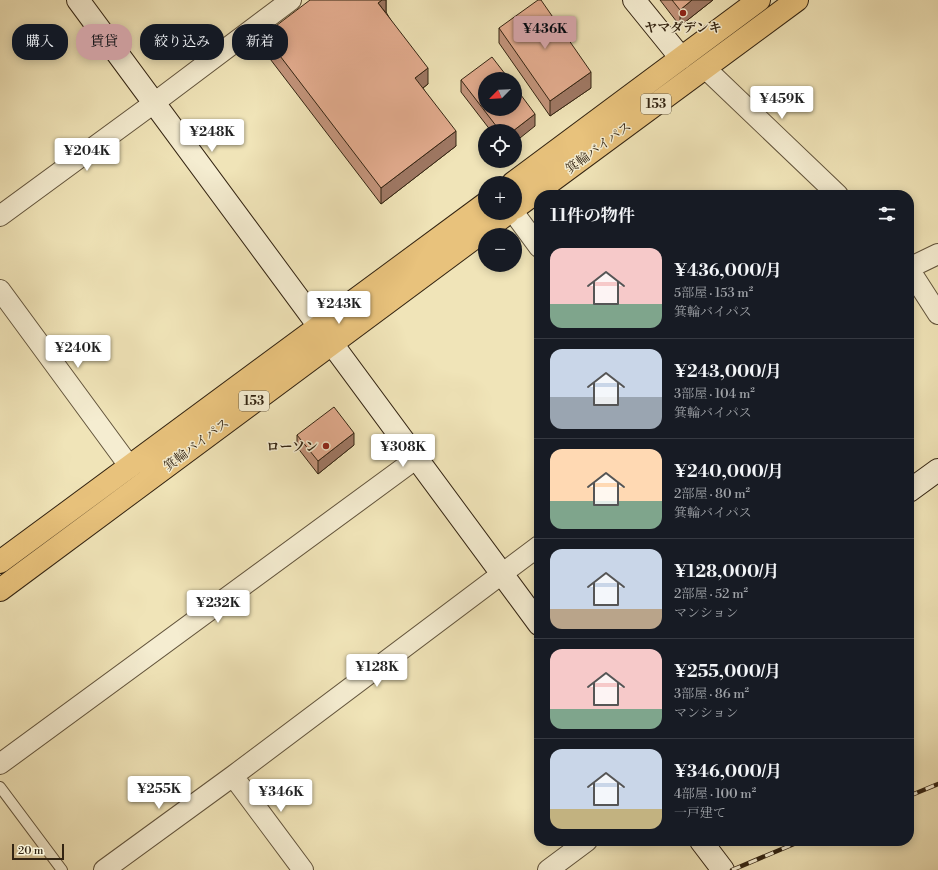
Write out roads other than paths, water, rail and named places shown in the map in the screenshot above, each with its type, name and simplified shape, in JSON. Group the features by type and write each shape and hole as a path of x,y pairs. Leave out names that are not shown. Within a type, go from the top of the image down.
{"highway":[{"name":"箕輪バイパス","path":"522,176 759,0"},
{"name":"箕輪バイパス","path":"539,190 797,0"},
{"name":"箕輪バイパス","path":"522,203 534,194"},
{"name":"箕輪バイパス","path":"0,590 326,335 478,210"},
{"name":"箕輪バイパス","path":"0,562 130,467 498,220"}],"street":[{"path":"78,0 534,617"},
{"path":"0,216 291,0"},
{"path":"634,0 681,58"},
{"path":"705,68 833,190"},
{"path":"519,220 534,240"},
{"path":"914,266 938,254"},
{"path":"914,276 938,314"},
{"path":"0,290 130,467"},
{"path":"0,764 417,458"},
{"path":"914,488 938,470"},
{"path":"104,870 233,776 534,550"},
{"path":"233,776 303,870"},
{"path":"548,870 580,846"},
{"path":"705,846 722,870"}],"lane":[{"path":"0,787 62,870"}],"railway":[{"path":"914,794 938,784"},
{"path":"732,870 789,846"}],"place":[{"name":"ヤマダデンキ","path":"683,13"},
{"name":"ローソン","path":"326,446"}]}
